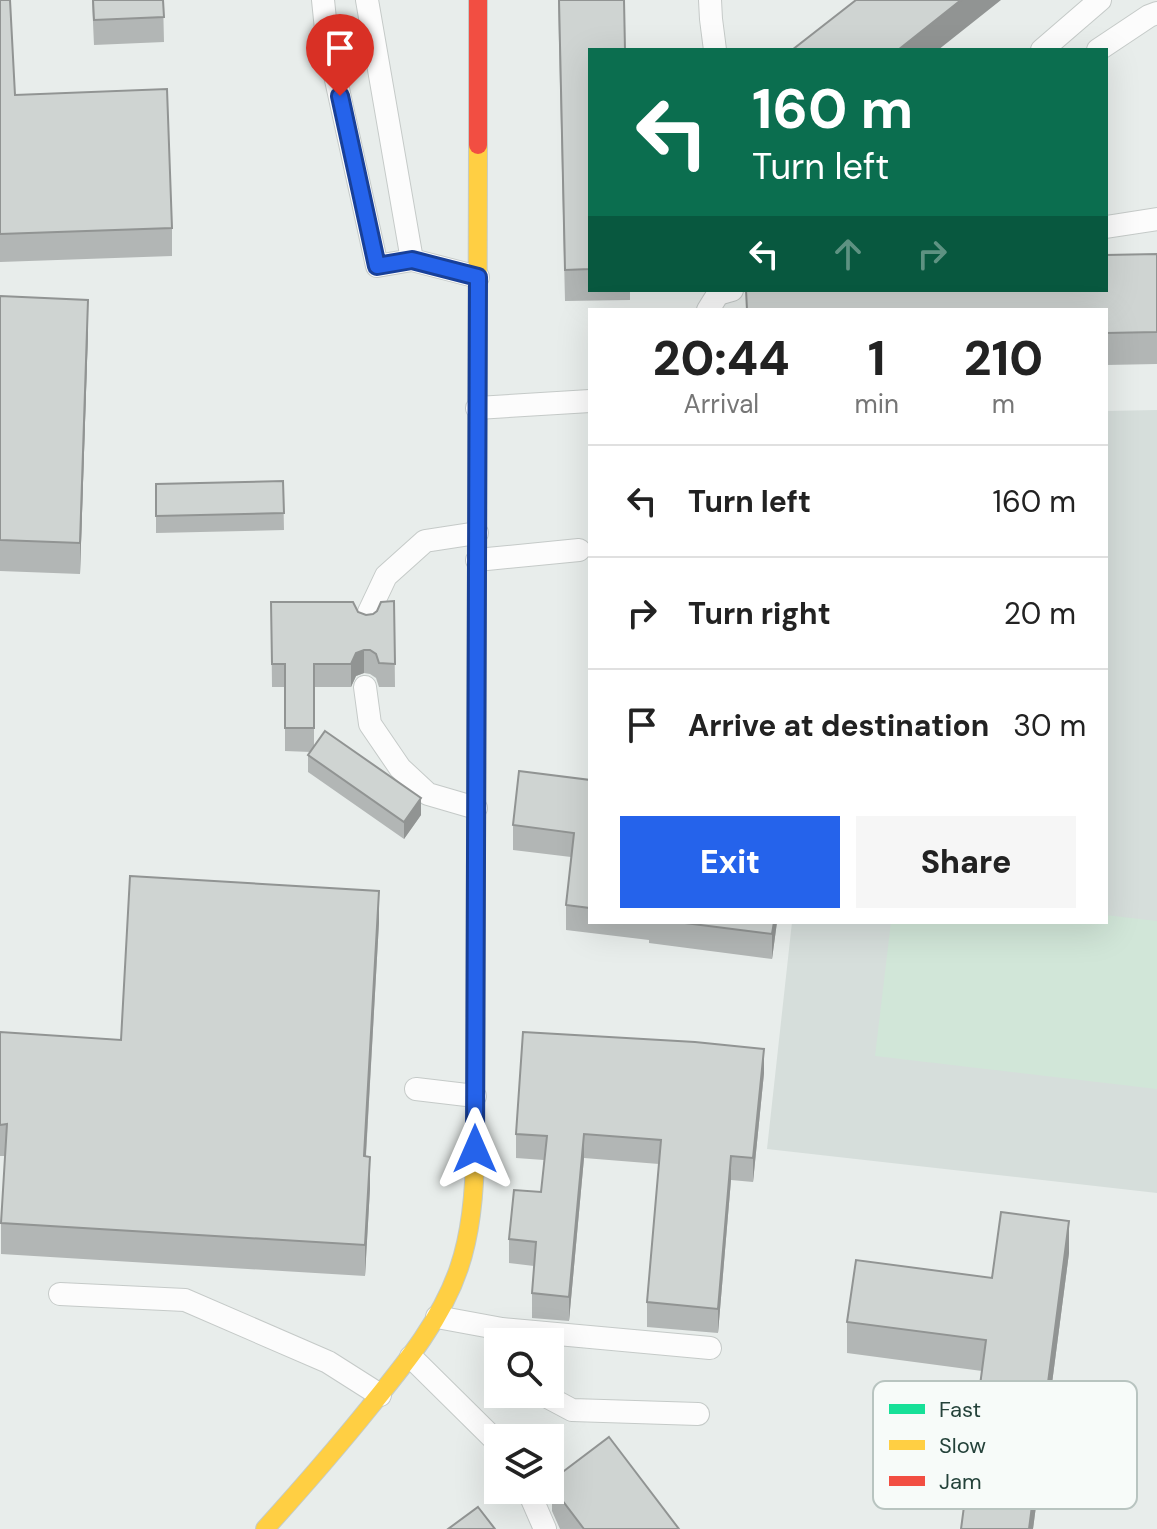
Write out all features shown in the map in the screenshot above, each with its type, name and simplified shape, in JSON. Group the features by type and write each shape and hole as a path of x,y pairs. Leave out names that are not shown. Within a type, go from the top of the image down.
{"street":[{"path":"265,1529 411,1357 437,1317 457,1275 468,1230 475,1176 478,0"}],"lane":[{"path":"323,0 327,39 377,266 412,260 478,277"},
{"path":"367,0 412,260"},
{"path":"710,0 715,48"},
{"path":"1044,48 1100,0"},
{"path":"1101,48 1157,13"},
{"path":"1108,227 1157,219"},
{"path":"477,408 588,401"},
{"path":"367,625 369,612 386,576 425,541 477,533"},
{"path":"477,560 579,550"},
{"path":"365,687 370,724 400,768 428,794 476,808"},
{"path":"416,1089 475,1096"},
{"path":"60,1294 185,1300 328,1362 380,1395"},
{"path":"437,1317 484,1330"},
{"path":"564,1339 710,1348"},
{"path":"411,1357 484,1429"},
{"path":"564,1406 572,1410 698,1414"},
{"path":"534,1504 545,1529"}],"shaded area":[{"path":"1157,410 1157,1193 767,1149 792,924 1108,924 1108,411"}],"green space":[{"path":"1108,915 1157,921 1157,1089 875,1056 891,924 1108,924"}],"building":[{"path":"0,0 10,0 15,95 167,89 172,228 0,234"},
{"path":"93,0 163,0 164,17 94,20"},
{"path":"559,0 624,0 625,48 588,48 588,269 565,270"},
{"path":"856,0 961,0 901,48 795,48"},
{"path":"1157,254 1157,332 1108,333 1108,308 747,308 746,292 1108,292 1108,255"},
{"path":"0,296 88,300 80,543 0,540"},
{"path":"283,481 284,513 156,516 156,484"},
{"path":"394,601 395,664 379,663 376,654 364,650 356,653 351,664 314,664 314,728 285,728 285,664 272,664 271,602 353,602 358,612 366,615 377,611 381,602"},
{"path":"325,731 421,798 404,822 308,755"},
{"path":"519,771 588,780 588,908 566,905 574,833 513,825"},
{"path":"130,876 379,891 364,1156 370,1157 365,1245 1,1223 7,1124 0,1125 0,1032 121,1040"},
{"path":"693,924 774,924 772,934"},
{"path":"523,1032 764,1049 753,1158 731,1156 718,1309 647,1302 661,1140 584,1134 569,1297 532,1293 536,1242 509,1239 514,1190 541,1192 547,1136 516,1134"},
{"path":"1001,1212 1069,1221 1048,1381 981,1381 986,1340 847,1322 856,1260 992,1278"},
{"path":"609,1437 679,1529 584,1529 564,1503 564,1471"},
{"path":"478,1507 495,1529 448,1529"},
{"path":"964,1509 1032,1509 1029,1529 961,1529"}],"traffic: fast":[{"path":"475,1147 477,537"}],"traffic: slow":[{"path":"477,537 478,145"},
{"path":"265,1529 395,1375 442,1306 459,1268 467,1239 475,1147"}],"traffic: jam":[{"path":"478,0 478,145"}],"route":[{"path":"340,96 377,266 412,260 478,277 475,1149"}]}
